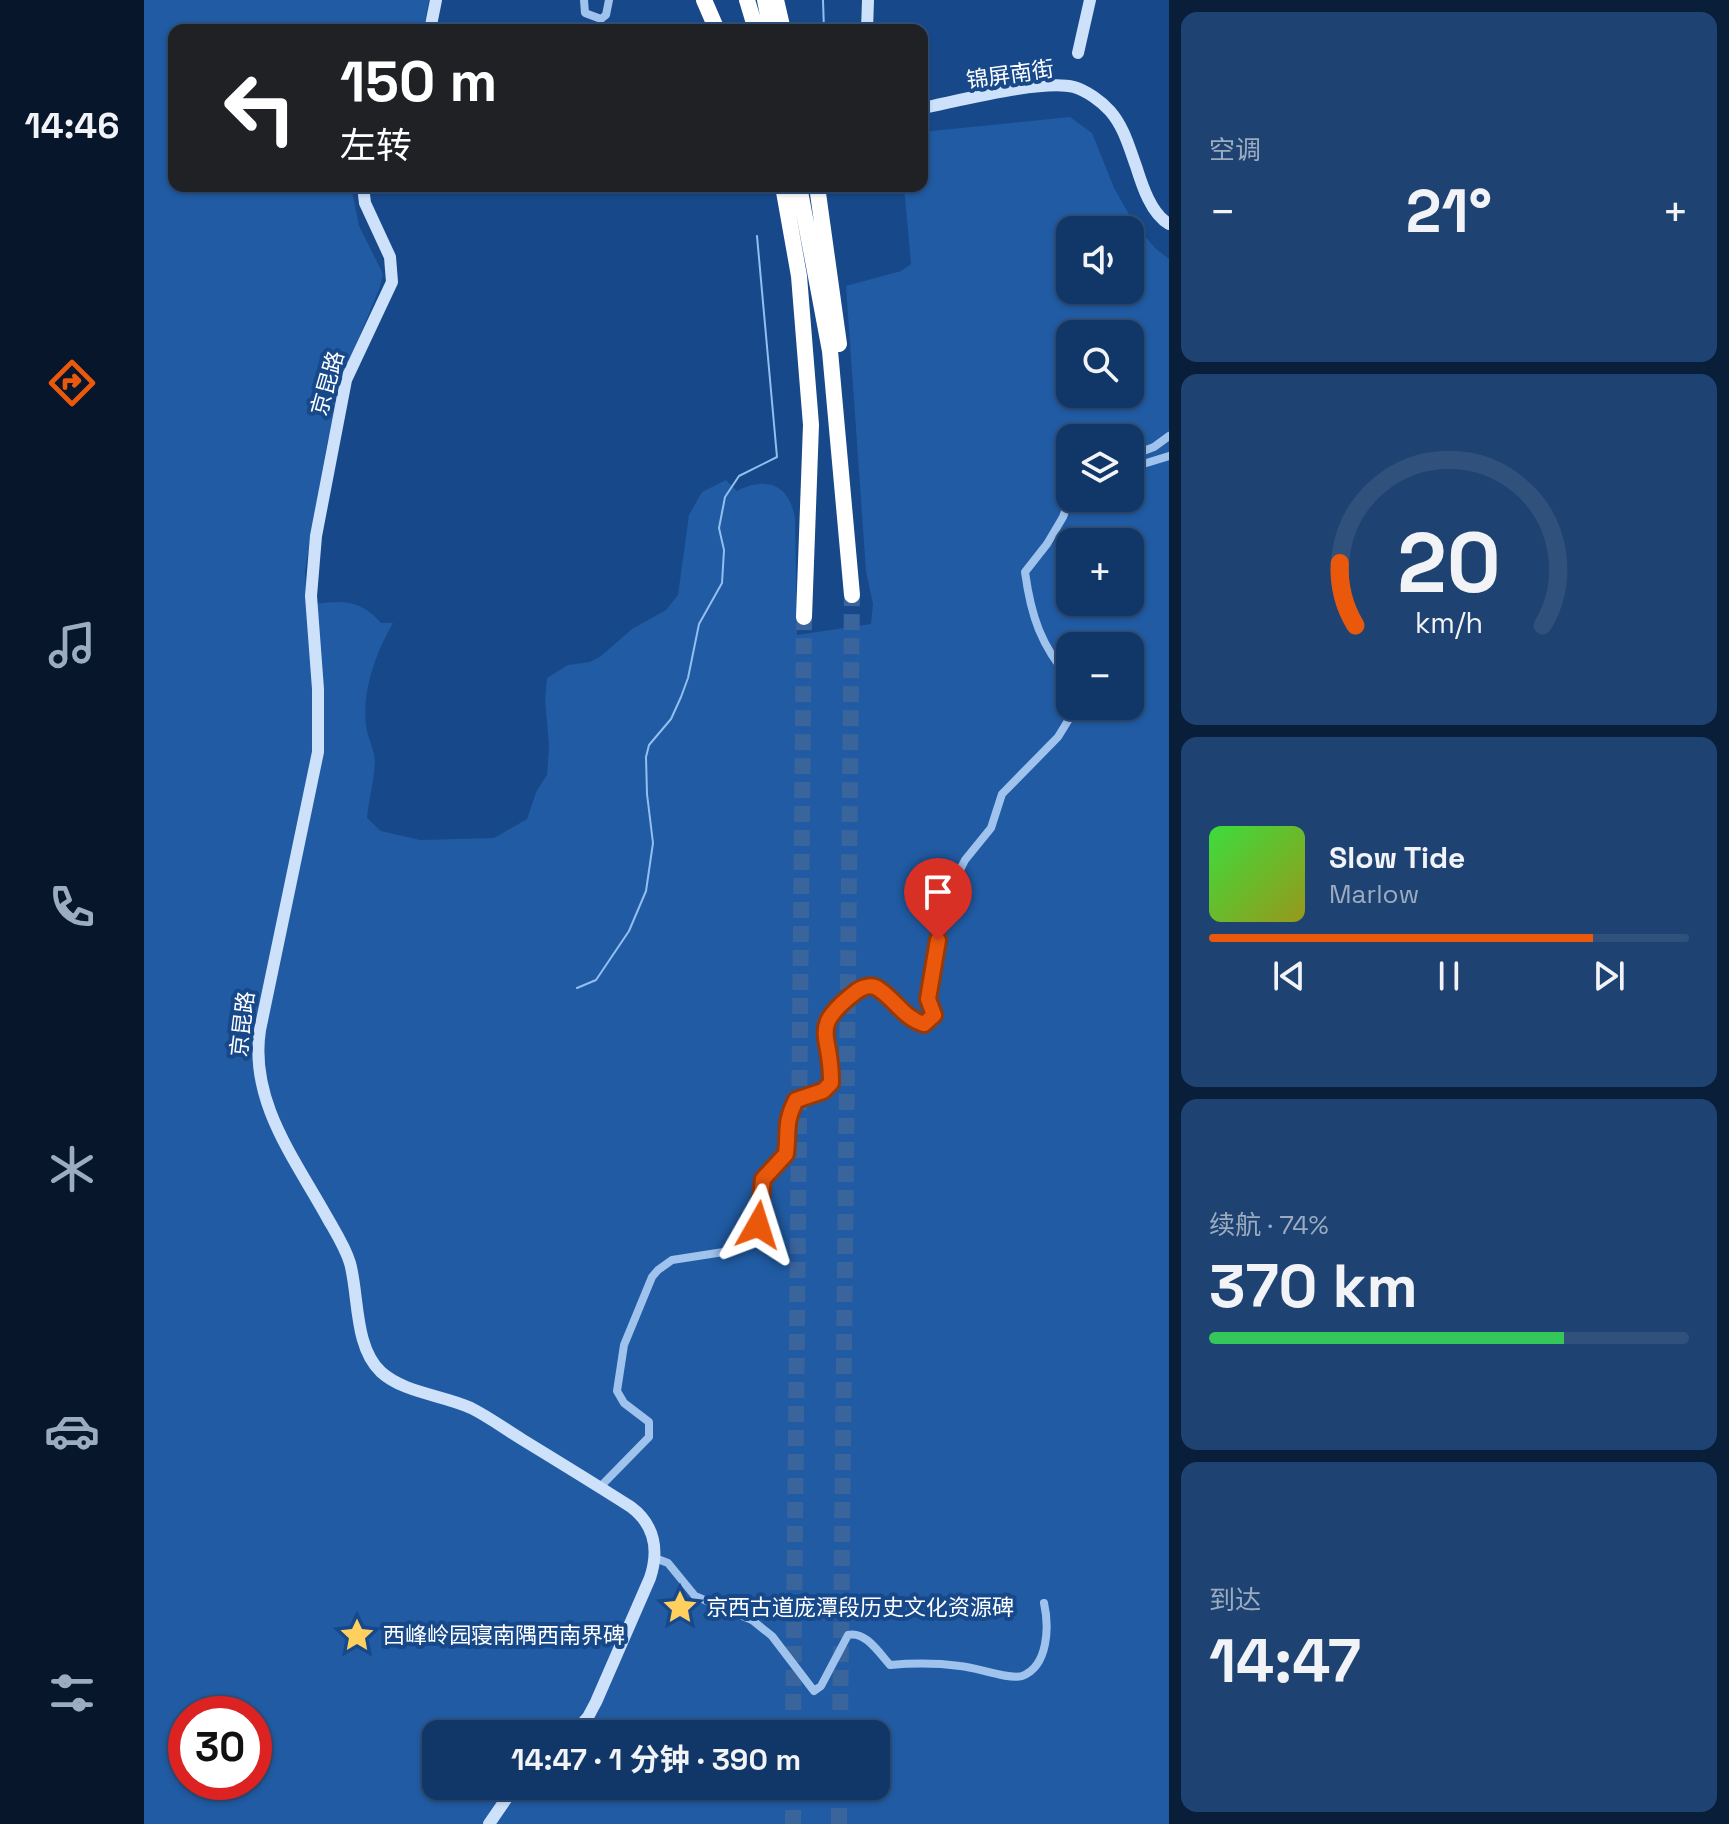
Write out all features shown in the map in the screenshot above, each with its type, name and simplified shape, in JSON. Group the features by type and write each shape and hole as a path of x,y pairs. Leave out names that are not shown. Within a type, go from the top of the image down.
{"highway":[{"path":"704,0 714,24"},
{"path":"736,0 743,24"},
{"path":"747,0 754,24"},
{"path":"765,0 770,24"},
{"path":"776,0 782,24"},
{"path":"777,192 799,276"},
{"path":"784,192 799,276 811,425 804,617"},
{"path":"800,192 830,351 852,595"},
{"path":"818,192 844,385 851,481 845,513"}],"main road":[{"path":"431,24 436,0"},
{"path":"867,24 868,0"},
{"path":"1078,53 1090,0"},
{"name":"锦屏南街","path":"928,107 1038,86 1073,87 1089,93 1110,110 1125,134 1150,201 1169,224"},
{"name":"京昆路","path":"364,192 368,210 390,257 393,274 389,291 346,380 316,536 311,596 318,689 318,752 260,1030 257,1047 259,1078 268,1111 348,1256 366,1345 377,1367 396,1381 474,1410 600,1487 639,1514 654,1539 655,1558"},
{"path":"585,1720 650,1578 655,1558"},
{"path":"489,1824 505,1800"}],"street":[{"path":"584,0 585,13 601,19 606,15 609,0"},
{"path":"1144,451 1169,436"},
{"path":"1144,464 1169,456"},
{"path":"1056,663 1038,630 1029,602 1025,572 1047,544 1065,512"},
{"path":"600,1487 649,1437 649,1422 624,1403 617,1391 624,1345 652,1277 672,1260 730,1251 752,1244 758,1225 763,1179 786,1154 786,1122 791,1109 796,1100 823,1091 831,1083 825,1023 833,1012 861,988 870,986 878,988 915,1021 924,1024 931,1020 934,1015 928,999 942,911 950,890 965,860 991,828 1002,794 1058,737 1068,720"},
{"path":"655,1558 668,1563 695,1596 752,1620 772,1636 814,1691 821,1686 848,1635 856,1633 864,1637 890,1665 962,1666 1023,1675 1034,1667 1043,1654 1048,1620 1044,1603"}],"shaded area":[{"path":"144,0 429,0 424,24 168,24 168,192 352,192 359,226 383,274 355,347 327,444 305,571 307,605 347,603 364,609 381,623 393,623 376,659 368,685 365,712 375,762 367,818 381,831 420,840 494,838 527,819 537,790 547,775 547,678 568,665 590,662 601,656 632,629 666,610 678,595 689,515 702,492 726,480 737,491 767,484 775,486 788,497 795,518 797,635 871,624 873,604 866,571 846,286 901,271 911,264 905,192 928,192 928,131 1070,117 1092,133 1114,188 1130,216 1056,216 1056,304 1144,304 1144,235 1169,259 1169,1824 144,1824"}],"waterway":[{"path":"823,0 824,24"},
{"path":"577,988 596,980 629,931 646,891 653,843 646,757 649,745 671,719 681,697 699,624 722,583 724,550 719,528 725,497 739,476 777,457 757,236"}],"tunnel":[{"path":"840,1720 852,595"},
{"path":"793,1720 804,617"},
{"path":"793,1800 793,1824"},
{"path":"839,1800 839,1824"}],"place":[{"name":"京西古道庞潭段历史文化资源碑","path":"680,1607"},
{"name":"西峰岭园寝南隅西南界碑","path":"357,1635"}],"route":[{"path":"758,1225 763,1179 786,1154 786,1122 791,1109 796,1100 823,1091 831,1083 825,1023 861,988 870,986 878,988 915,1021 924,1024 931,1020 934,1015 928,999 938,940"}]}
